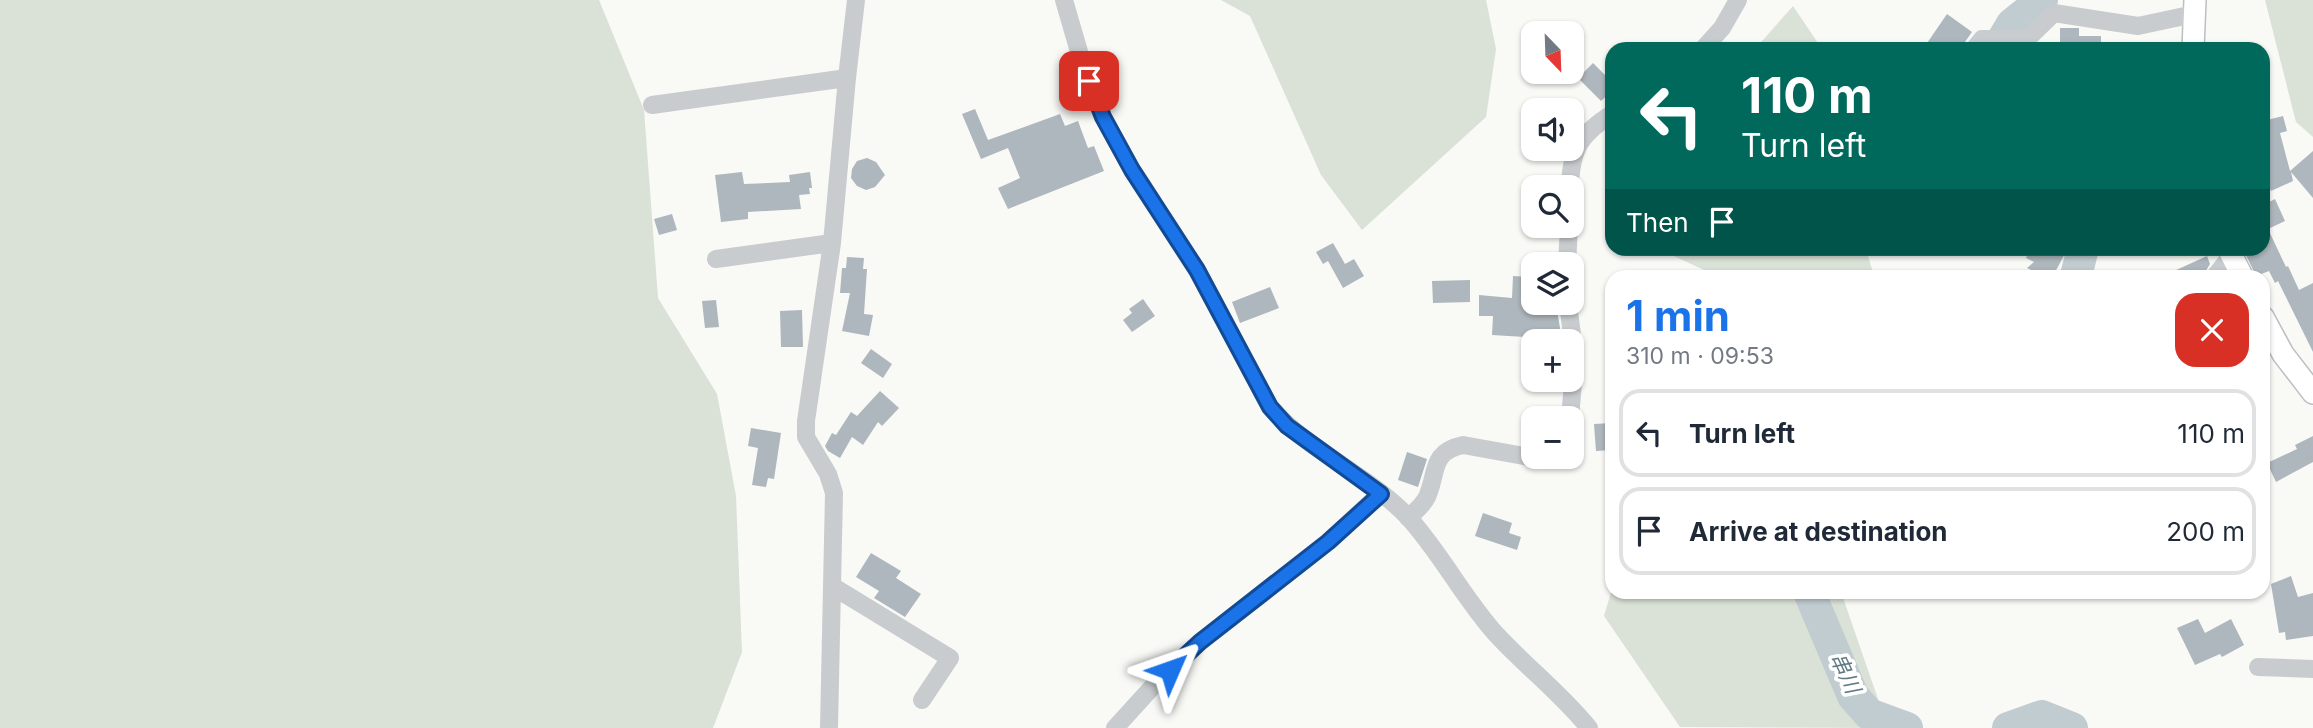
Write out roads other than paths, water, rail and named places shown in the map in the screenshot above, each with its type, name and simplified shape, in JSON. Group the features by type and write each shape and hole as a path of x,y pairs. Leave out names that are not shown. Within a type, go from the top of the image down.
{"main road":[{"path":"2193,42 2194,7"},
{"path":"2270,330 2283,354 2313,393"}],"street":[{"path":"829,728 834,493 828,474 806,437 806,421 832,243 856,0"},
{"path":"1064,0 1082,62 1103,117 1132,170 1197,270 1270,407 1287,426 1381,494 1408,518 1495,633 1553,687 1589,728"},
{"path":"1709,42 1722,28 1738,0"},
{"path":"1980,42 1982,39 2027,39 2054,13 2137,26 2194,7"},
{"path":"652,105 847,78"},
{"path":"1571,175 1579,142 1605,119"},
{"path":"716,259 832,243"},
{"path":"1570,315 1575,359 1571,406"},
{"path":"1408,518 1427,498 1438,460 1444,452 1453,447 1463,445 1521,455"},
{"path":"1115,728 1155,684 1200,642 1328,542 1381,494"},
{"path":"832,586 950,658 922,700"},
{"path":"2258,667 2313,669"}],"waterway":[{"name":"串川","path":"2001,42 2012,24 2042,0"},
{"name":"串川","path":"2078,270 2081,256"},
{"name":"串川","path":"1812,599 1853,696 1869,714 1907,728"},
{"name":"串川","path":"2008,728 2042,716 2072,728"}]}
